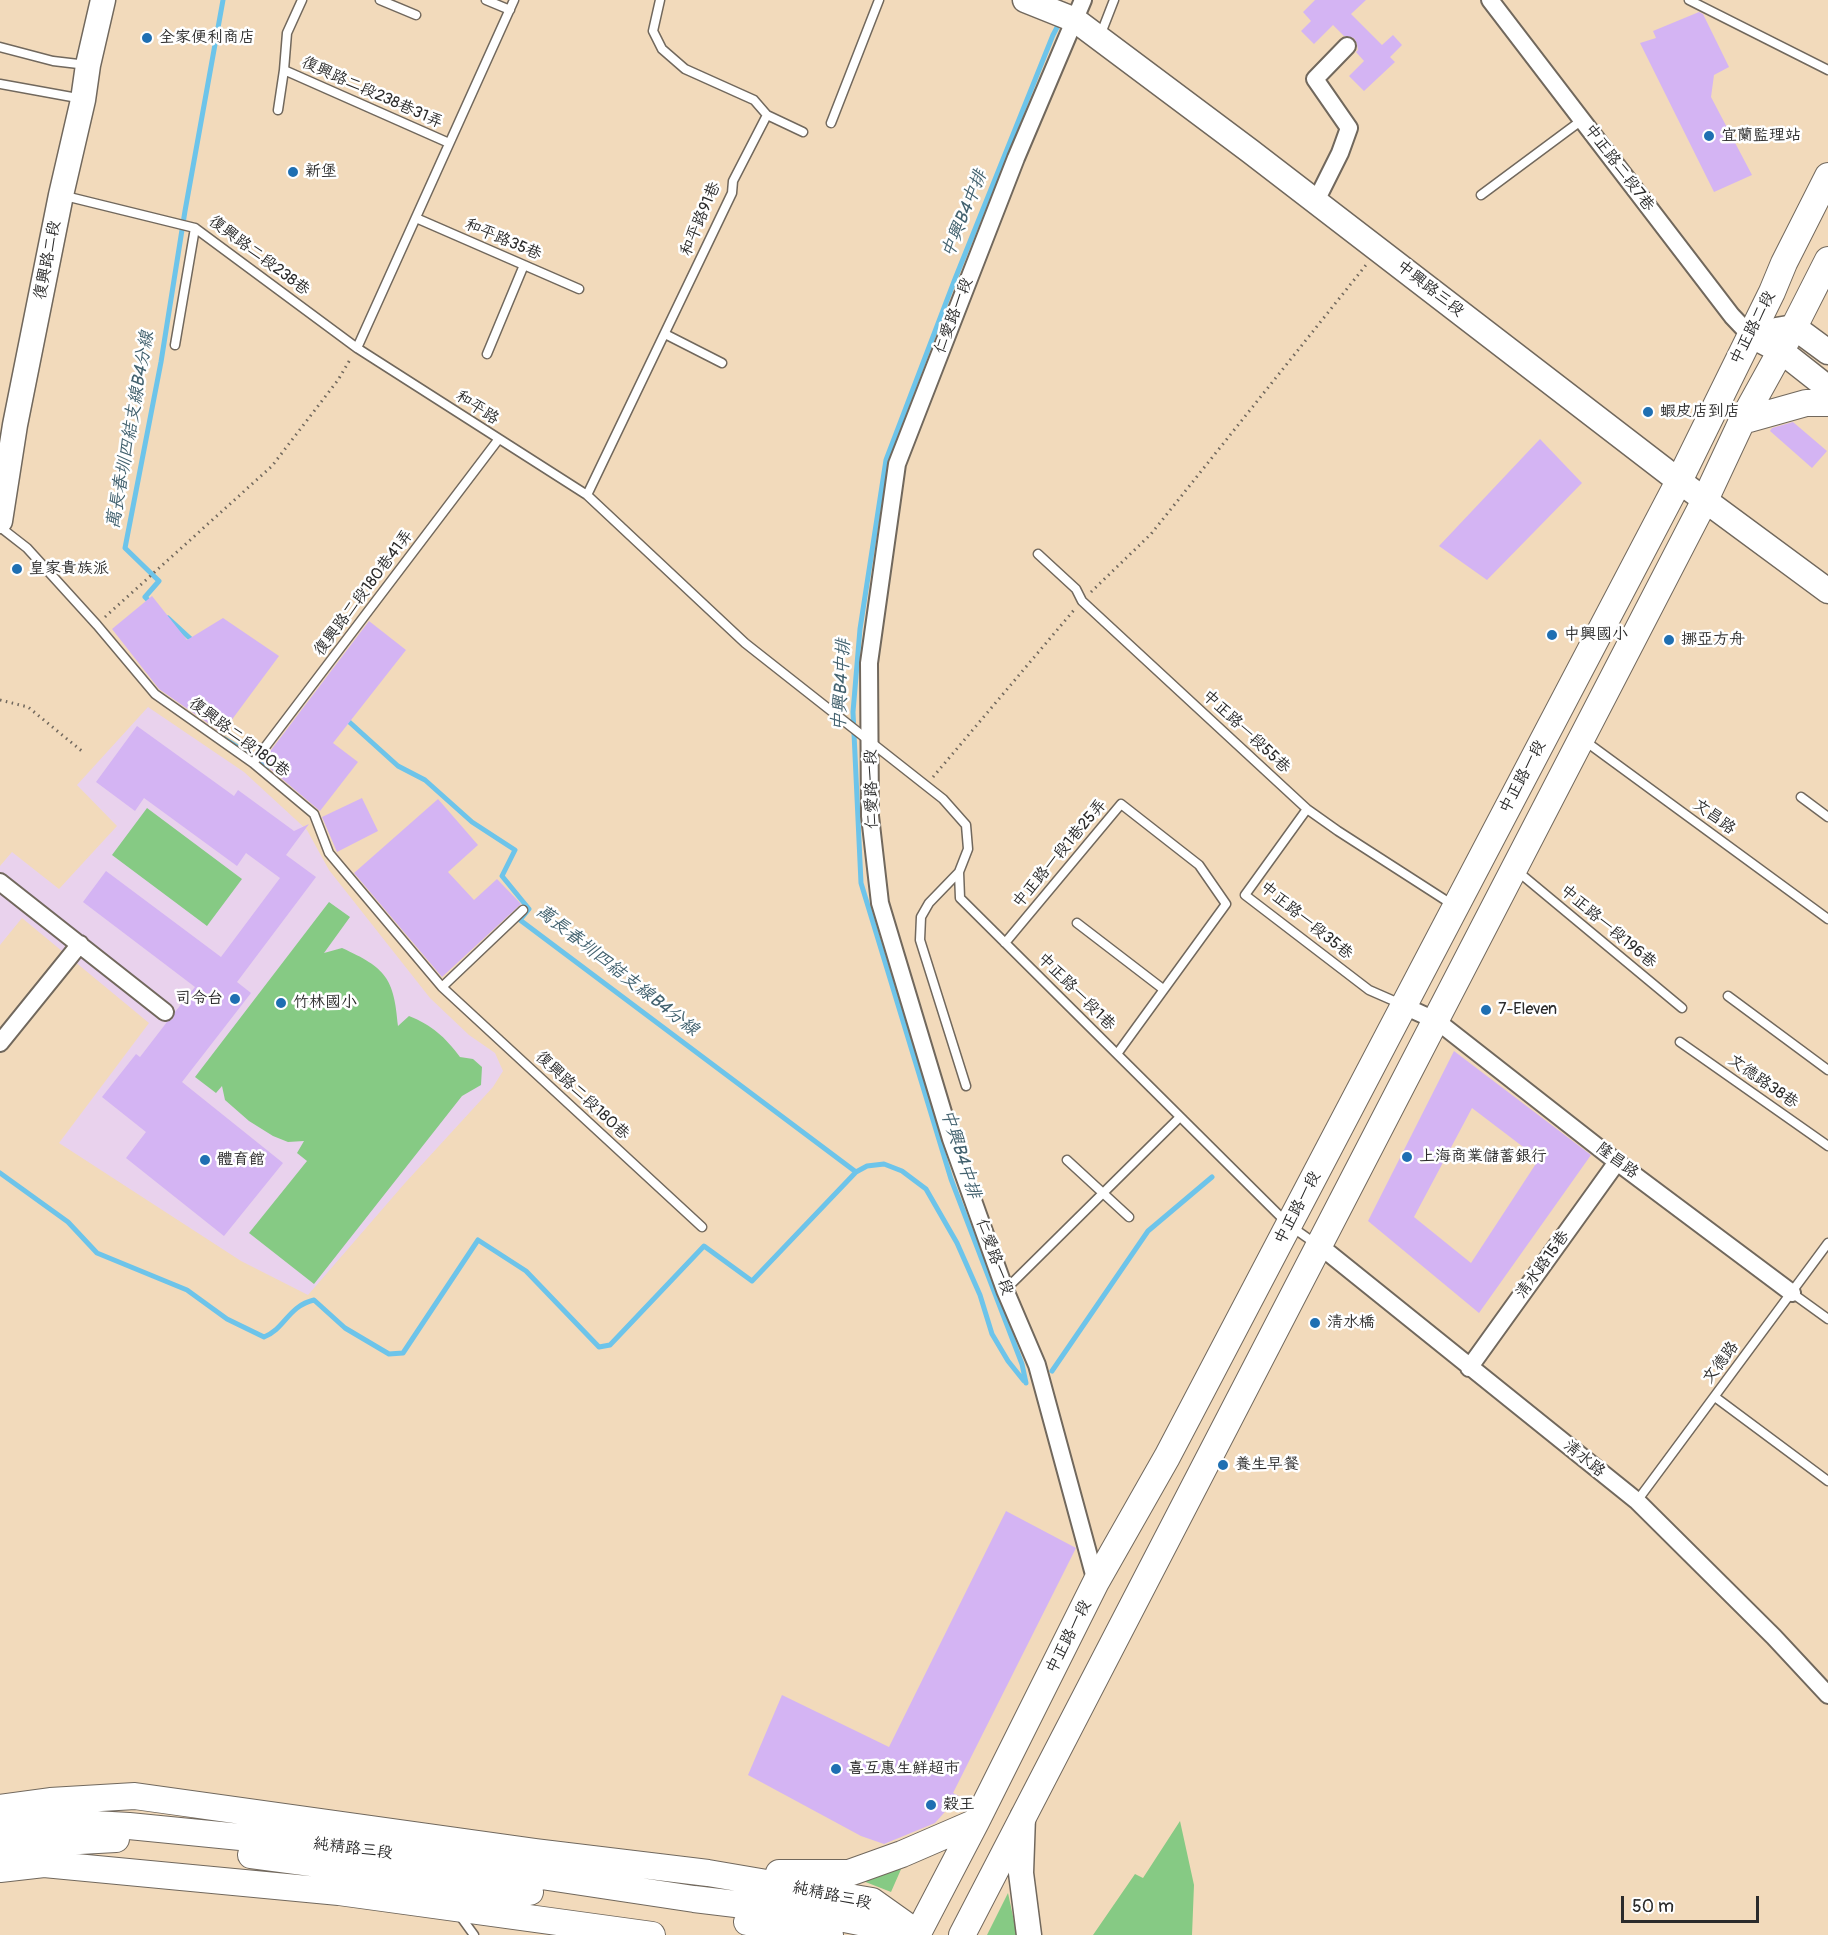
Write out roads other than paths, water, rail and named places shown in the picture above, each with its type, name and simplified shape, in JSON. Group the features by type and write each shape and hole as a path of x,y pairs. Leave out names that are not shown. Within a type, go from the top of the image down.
{"main road":[{"name":"中正路二段","path":"1679,481 1828,176"},
{"name":"中正路二段","path":"1706,500 1742,421 1828,260"},
{"path":"1742,421 1806,403 1828,403"},
{"name":"中正路一段","path":"918,1934 1096,1582 1167,1457 1679,481"},
{"path":"962,1935 1706,500"},
{"name":"純精路三段","path":"0,1808 135,1796 708,1873 872,1901 918,1934"},
{"name":"純精路三段","path":"0,1826 41,1821 129,1826 362,1849 661,1894 819,1914 918,1934"},
{"path":"708,1873 849,1873 902,1854 976,1822"},
{"name":"純精路三段","path":"0,1849 128,1838 688,1913 830,1935"},
{"path":"0,1869 44,1864 339,1892 456,1910 652,1935"}],"street":[{"name":"復興路二段","path":"0,521 11,425 103,0"},
{"name":"中興路三段","path":"1025,0 1079,10 1099,38 1316,201 1679,481 1828,591"},
{"name":"中正路二段7巷","path":"1490,0 1732,316 1750,335"},
{"name":"仁愛路一段","path":"1079,10 1016,158 897,464 869,663 870,816 880,903 951,1138 1005,1290 1037,1365 1096,1582"},
{"path":"1316,201 1340,153 1349,128 1336,106 1315,80 1347,46"},
{"path":"1750,335 1794,327 1828,352"},
{"path":"1750,335 1781,351 1828,388"},
{"path":"0,882 165,1012"},
{"path":"0,1042 80,944"},
{"name":"隆昌路","path":"1404,1006 1437,1021 1617,1162 1792,1293"},
{"name":"清水路15巷","path":"1469,1368 1617,1162"},
{"name":"清水路","path":"1320,1246 1637,1501 1774,1636 1828,1695"},
{"path":"1023,1816 1021,1873 1029,1935"}],"lane":[{"name":"復興路二段238巷31弄","path":"302,0 287,33 284,70 449,143"},
{"path":"380,0 416,15"},
{"path":"486,0 510,10"},
{"path":"357,348 514,0"},
{"path":"660,0 653,31 662,49 685,69 754,100 766,115 804,132"},
{"path":"831,123 879,0"},
{"path":"1099,38 1114,0"},
{"path":"1689,0 1828,70"},
{"path":"0,47 53,61 88,65"},
{"path":"278,110 284,70"},
{"path":"0,84 83,100"},
{"name":"和平路91巷","path":"587,495 732,193 733,182 766,115"},
{"path":"1481,195 1582,120"},
{"name":"復興路二段238巷","path":"61,195 195,228 357,348"},
{"name":"和平路35巷","path":"416,218 579,289"},
{"path":"175,345 195,228"},
{"path":"487,354 525,265"},
{"path":"665,334 722,363"},
{"name":"和平路","path":"357,348 587,495 745,643 871,741"},
{"name":"復興路二段180巷41弄","path":"254,763 498,440"},
{"name":"復興路二段180巷","path":"0,527 27,548 97,625 155,694 254,763 314,814 329,853 442,987 702,1227"},
{"name":"中正路一段55巷","path":"1038,554 1076,589 1082,601 1307,809 1456,906"},
{"name":"文昌路","path":"1582,739 1828,919"},
{"name":"中正路一段1巷","path":"871,741 943,799 966,825 968,849 958,872 960,898 1289,1225 1320,1246"},
{"path":"1801,797 1828,817"},
{"name":"中正路一段1巷25弄","path":"1005,943 1121,804 1199,865 1226,904 1163,989"},
{"name":"中正路一段35巷","path":"1307,809 1245,895 1369,990 1404,1006"},
{"name":"中正路一段196巷","path":"1515,869 1682,1008"},
{"path":"958,872 929,903 921,917 920,940 966,1086"},
{"path":"442,987 523,910"},
{"path":"1077,923 1163,989 1117,1054"},
{"path":"1728,996 1828,1070"},
{"name":"文德路38巷","path":"1680,1042 1828,1146"},
{"path":"1005,1290 1180,1117"},
{"path":"1067,1160 1129,1216"},
{"name":"文德路","path":"1637,1501 1828,1243"},
{"name":"隆昌路","path":"1792,1293 1828,1319"},
{"path":"1715,1397 1828,1481"},
{"path":"456,1910 474,1935"}],"waterway":[{"name":"萬長春圳四結支線B4分線","path":"152,604 145,597 159,581 125,548 161,362 185,211 223,0"},
{"name":"中興B4中排","path":"1026,1383 1022,1364 951,1179 861,883 853,712 860,629 886,460 955,279 1061,20"},
{"name":"萬長春圳四結支線B4分線","path":"168,618 194,642"},
{"name":"萬長春圳四結支線B4分線","path":"346,719 398,766 425,780 472,822 515,850 502,876 529,909 520,920 856,1172"},
{"name":"萬長春圳四結支線B4分線","path":"225,739 268,766"},
{"path":"0,1173 68,1222 97,1253 187,1290 227,1319 264,1337 277,1329 298,1307 314,1300 345,1328 389,1354 403,1353 478,1240 526,1271 599,1347 610,1345 704,1246 752,1281 856,1172 867,1166 884,1164 902,1171 926,1189 957,1243 980,1295 992,1334 1008,1361 1024,1381"},
{"path":"1052,1371 1148,1231 1212,1177"}],"place":[{"name":"全家便利商店","path":"147,38"},
{"name":"宜蘭監理站","path":"1709,136"},
{"name":"新堡","path":"293,172"},
{"name":"蝦皮店到店","path":"1648,412"},
{"name":"皇家貴族派","path":"17,569"},
{"name":"中興國小","path":"1552,635"},
{"name":"挪亞方舟","path":"1669,640"},
{"name":"司令台","path":"235,999"},
{"name":"竹林國小","path":"281,1003"},
{"name":"7-Eleven","path":"1486,1010"},
{"name":"上海商業儲蓄銀行","path":"1407,1157"},
{"name":"體育館","path":"205,1160"},
{"name":"清水橋","path":"1315,1323"},
{"name":"養生早餐","path":"1223,1465"},
{"name":"喜互惠生鮮超市","path":"836,1769"},
{"name":"穀王","path":"931,1805"}]}
